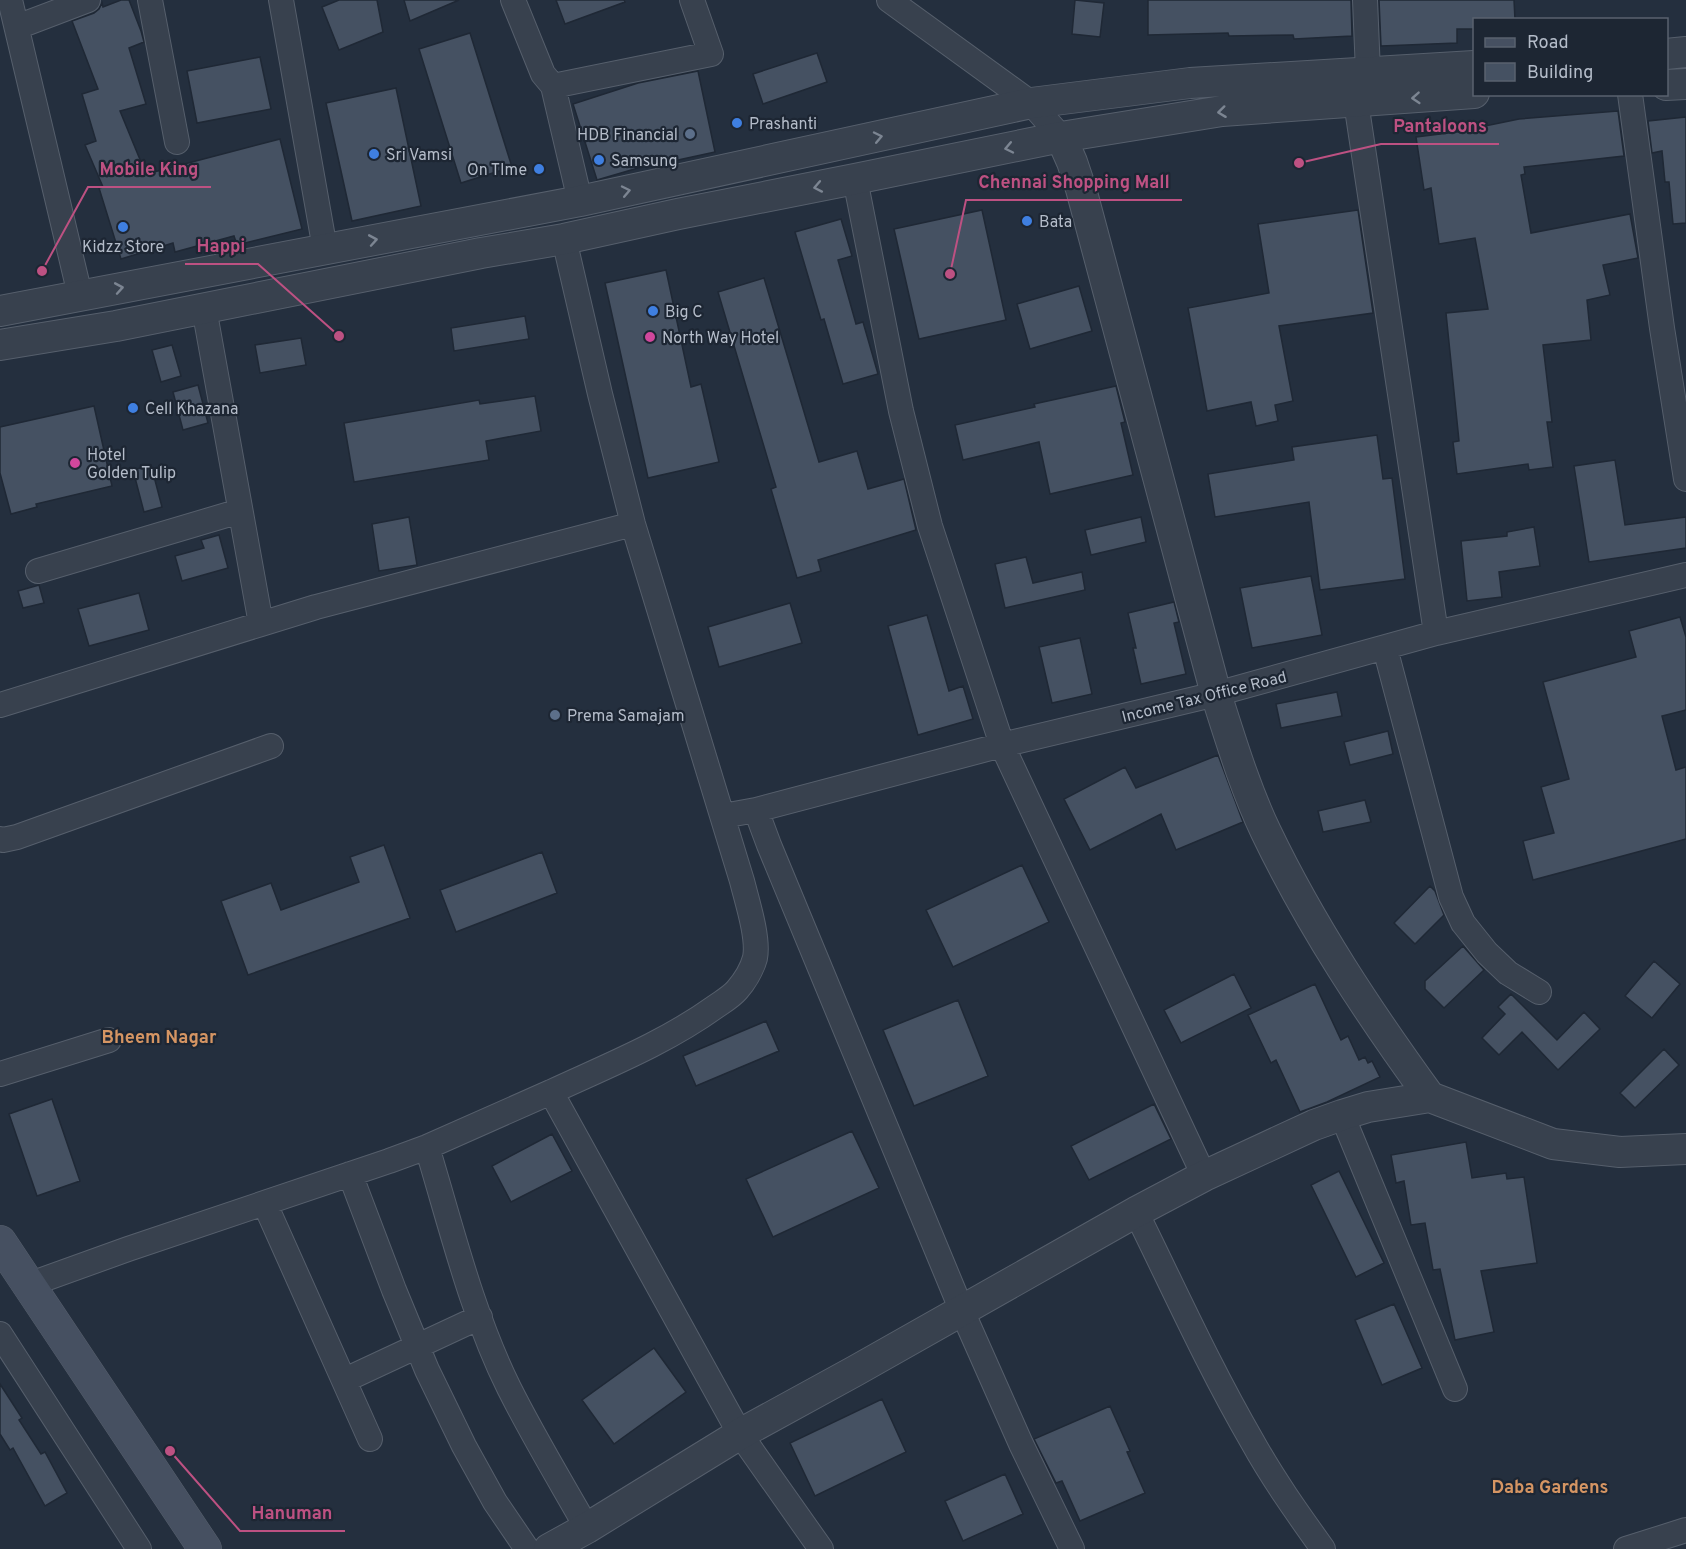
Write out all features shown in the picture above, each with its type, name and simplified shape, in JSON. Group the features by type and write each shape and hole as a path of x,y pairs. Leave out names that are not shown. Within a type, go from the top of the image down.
{"main road":[{"path":"0,1242 14,1278 122,1460 182,1549"},
{"path":"14,1278 205,1549"}],"street":[{"path":"10,0 80,296"},
{"path":"17,27 88,0"},
{"path":"150,0 177,142"},
{"path":"280,0 325,249"},
{"path":"513,0 543,74 553,86 580,201"},
{"path":"553,86 711,54 692,0"},
{"path":"889,0 1031,103 1061,137 1081,189 1216,694 1239,766 1266,832 1297,891 1338,962 1383,1032 1430,1097"},
{"path":"1365,0 1368,72"},
{"path":"1668,54 1686,52"},
{"path":"0,311 580,201 1031,103 1190,83 1473,66"},
{"path":"1668,85 1686,84"},
{"path":"0,345 116,326 482,253 564,239 678,213 855,180 1061,137 1222,111 1473,93"},
{"path":"1630,96 1662,328 1686,479"},
{"path":"1356,102 1436,633"},
{"path":"855,180 901,411 930,526 1002,745 1204,1176"},
{"path":"14,1278 129,1249 427,1147 653,1044 699,1019 736,991 748,975 755,958 751,918 723,816 633,524 564,239"},
{"path":"204,308 261,624"},
{"path":"38,571 240,511"},
{"path":"0,705 316,608 633,524"},
{"name":"Income Tax Office Road","path":"723,816 756,810 1002,745 1216,694 1436,633 1686,575"},
{"path":"1385,648 1451,897 1463,923 1487,953 1508,973 1539,992"},
{"path":"0,839 17,837 271,746"},
{"path":"756,810 962,1311 1021,1444 1072,1549"},
{"path":"0,1074 109,1040"},
{"path":"551,1092 740,1434 821,1549"},
{"path":"549,1549 740,1434 1136,1212 1204,1176 1342,1114 1368,1107 1430,1097 1553,1144 1620,1152 1686,1149"},
{"path":"1342,1114 1455,1389"},
{"path":"427,1147 471,1292 509,1387 587,1528"},
{"path":"350,1174 417,1347 464,1446 495,1502 527,1549"},
{"path":"265,1204 370,1439"},
{"path":"1136,1212 1217,1377 1253,1443 1291,1504 1323,1549"},
{"path":"345,1380 480,1317"},
{"path":"0,1334 139,1549"},
{"path":"1626,1549 1686,1530"}],"building":[{"path":"121,0 129,0 144,42 129,48 146,104 120,111 146,174 280,139 302,229 237,245 234,236 175,252 173,243 121,259 99,188 103,187 85,145 96,141 82,94 98,89 72,21 94,13 102,3 103,7"},
{"path":"339,0 377,0 383,32 339,50 322,7"},
{"path":"404,0 459,0 410,21"},
{"path":"556,0 624,0 625,2 565,24"},
{"path":"1075,0 1104,3 1100,37 1072,34"},
{"path":"1148,0 1351,0 1352,36 1294,39 1293,35 1229,36 1228,33 1148,35"},
{"path":"1379,0 1514,0 1515,18 1473,18 1473,29 1457,29 1457,43 1381,46"},
{"path":"470,33 512,167 461,183 419,49"},
{"path":"817,53 827,82 763,104 753,74"},
{"path":"260,57 271,109 197,123 187,71"},
{"path":"698,71 715,152 655,165 655,163 597,180 573,104 638,83"},
{"name":"Sri Vamsi","path":"396,88 421,206 352,221 326,103"},
{"path":"1618,111 1624,156 1524,167 1525,174 1521,175 1531,233 1630,214 1638,258 1603,265 1610,295 1587,300 1591,340 1543,345 1552,422 1547,422 1553,467 1529,470 1528,464 1457,474 1453,442 1459,441 1446,313 1488,309 1475,238 1439,244 1431,188 1424,190 1416,137 1480,129 1480,127 1519,119"},
{"path":"1686,117 1686,223 1673,224 1669,182 1665,182 1662,151 1652,153 1648,121"},
{"path":"982,210 1006,320 919,339 894,229"},
{"path":"1358,210 1373,313 1279,326 1293,401 1275,405 1278,421 1256,426 1251,402 1207,411 1188,308 1269,293 1258,224"},
{"path":"841,219 852,256 838,260 856,324 863,322 878,374 843,384 795,232"},
{"path":"666,270 691,387 701,384 719,462 648,478 605,283"},
{"path":"764,278 819,462 857,451 868,489 904,479 916,530 818,560 821,571 797,578 771,489 776,487 718,292"},
{"path":"1079,286 1092,331 1030,349 1017,304"},
{"path":"525,316 529,339 454,351 451,328"},
{"path":"301,338 306,365 260,373 255,345"},
{"path":"172,345 181,376 161,382 152,350"},
{"path":"198,385 208,423 183,430 173,392"},
{"path":"1116,386 1125,422 1121,423 1133,475 1050,494 1039,442 963,460 955,425 1035,407 1034,404"},
{"path":"535,396 541,431 486,441 489,460 354,482 344,423 479,400 480,404"},
{"path":"94,406 112,486 36,504 37,507 11,514 0,473 0,427"},
{"path":"1377,435 1383,479 1392,478 1405,579 1320,590 1309,502 1215,517 1208,474 1294,460 1292,447"},
{"path":"1615,460 1625,525 1686,517 1686,548 1589,562 1574,466"},
{"path":"151,465 162,507 144,512 133,470"},
{"path":"409,517 417,565 379,571 372,524"},
{"path":"1141,517 1146,542 1091,555 1085,530"},
{"path":"1534,527 1540,566 1499,572 1502,597 1467,601 1461,541 1507,536 1507,532"},
{"path":"219,535 228,568 182,581 175,556 204,548 201,540"},
{"path":"1026,557 1033,583 1082,572 1085,590 1005,608 995,564"},
{"path":"1311,576 1322,635 1252,648 1240,588"},
{"path":"39,585 44,603 23,608 18,591"},
{"path":"139,593 149,630 89,646 78,609"},
{"path":"1174,602 1179,622 1174,623 1186,674 1141,684 1128,613"},
{"path":"790,603 802,643 719,667 708,627"},
{"path":"927,615 949,691 963,686 973,719 918,735 888,626"},
{"path":"1680,617 1686,637 1686,710 1662,716 1676,770 1686,767 1686,839 1533,880 1523,841 1554,833 1541,787 1569,779 1543,682 1636,657 1629,631"},
{"path":"1080,638 1092,694 1052,703 1039,647"},
{"path":"1337,692 1342,716 1281,728 1276,704"},
{"path":"1388,731 1393,754 1350,765 1344,742"},
{"path":"1218,755 1243,822 1176,850 1161,814 1090,850 1064,799 1125,767 1136,788"},
{"path":"1365,800 1371,822 1323,832 1318,811"},
{"path":"384,845 410,918 248,975 221,901 271,883 281,910 359,882 350,857"},
{"path":"542,852 557,893 456,932 440,890"},
{"path":"1022,865 1049,922 953,967 926,910"},
{"path":"1430,886 1435,891 1444,915 1415,944 1394,923"},
{"path":"1463,946 1484,970 1444,1008 1425,989 1425,981"},
{"path":"1654,961 1680,984 1652,1018 1625,996"},
{"path":"1234,974 1251,1008 1181,1043 1164,1010"},
{"path":"1315,984 1341,1040 1348,1036 1359,1060 1365,1057 1368,1063 1372,1061 1380,1077 1300,1112 1276,1060 1271,1063 1248,1015"},
{"path":"1511,994 1557,1040 1584,1012 1600,1029 1558,1070 1522,1032 1499,1055 1482,1038 1505,1014 1498,1007"},
{"path":"958,1000 988,1076 914,1106 883,1030"},
{"path":"766,1021 779,1051 696,1086 683,1056"},
{"path":"1664,1049 1679,1065 1635,1108 1620,1093"},
{"path":"52,1099 80,1181 37,1196 9,1114"},
{"path":"1154,1104 1171,1139 1089,1180 1071,1146"},
{"path":"852,1131 879,1188 773,1237 746,1179"},
{"path":"552,1134 572,1171 511,1202 492,1166"},
{"path":"1466,1142 1472,1178 1506,1173 1507,1179 1524,1177 1537,1263 1481,1271 1494,1332 1455,1340 1440,1269 1433,1270 1425,1223 1411,1225 1404,1181 1396,1183 1391,1155"},
{"path":"1339,1171 1384,1263 1356,1277 1311,1185"},
{"path":"1394,1304 1422,1368 1382,1385 1355,1320"},
{"path":"654,1348 686,1392 614,1444 582,1400"},
{"path":"0,1384 41,1454 45,1452 67,1493 45,1506 13,1448 10,1450 0,1434"},
{"path":"882,1399 906,1452 815,1496 790,1443"},
{"path":"1110,1406 1145,1493 1080,1521 1062,1481 1056,1483 1034,1439"},
{"path":"1005,1474 1023,1514 963,1541 945,1501"}],"place":[{"name":"Prashanti","path":"737,123"},
{"name":"HDB Financial","path":"690,134"},
{"name":"Sri Vamsi","path":"374,154"},
{"name":"Samsung","path":"599,160"},
{"name":"Pantaloons","path":"1299,163"},
{"name":"On TIme","path":"539,169"},
{"name":"Bata","path":"1027,221"},
{"name":"Kidzz Store","path":"123,227"},
{"name":"Mobile King","path":"42,271"},
{"name":"Chennai Shopping Mall","path":"950,274"},
{"name":"Big C","path":"653,311"},
{"name":"Happi","path":"339,336"},
{"name":"North Way Hotel","path":"650,337"},
{"name":"Cell Khazana","path":"133,408"},
{"name":"Hotel Golden Tulip","path":"75,463"},
{"name":"Prema Samajam","path":"555,715"},
{"name":"Hanuman","path":"170,1451"}],"district":[{"name":"Bheem Nagar","path":"159,1037"},
{"name":"Daba Gardens","path":"1550,1487"}]}
